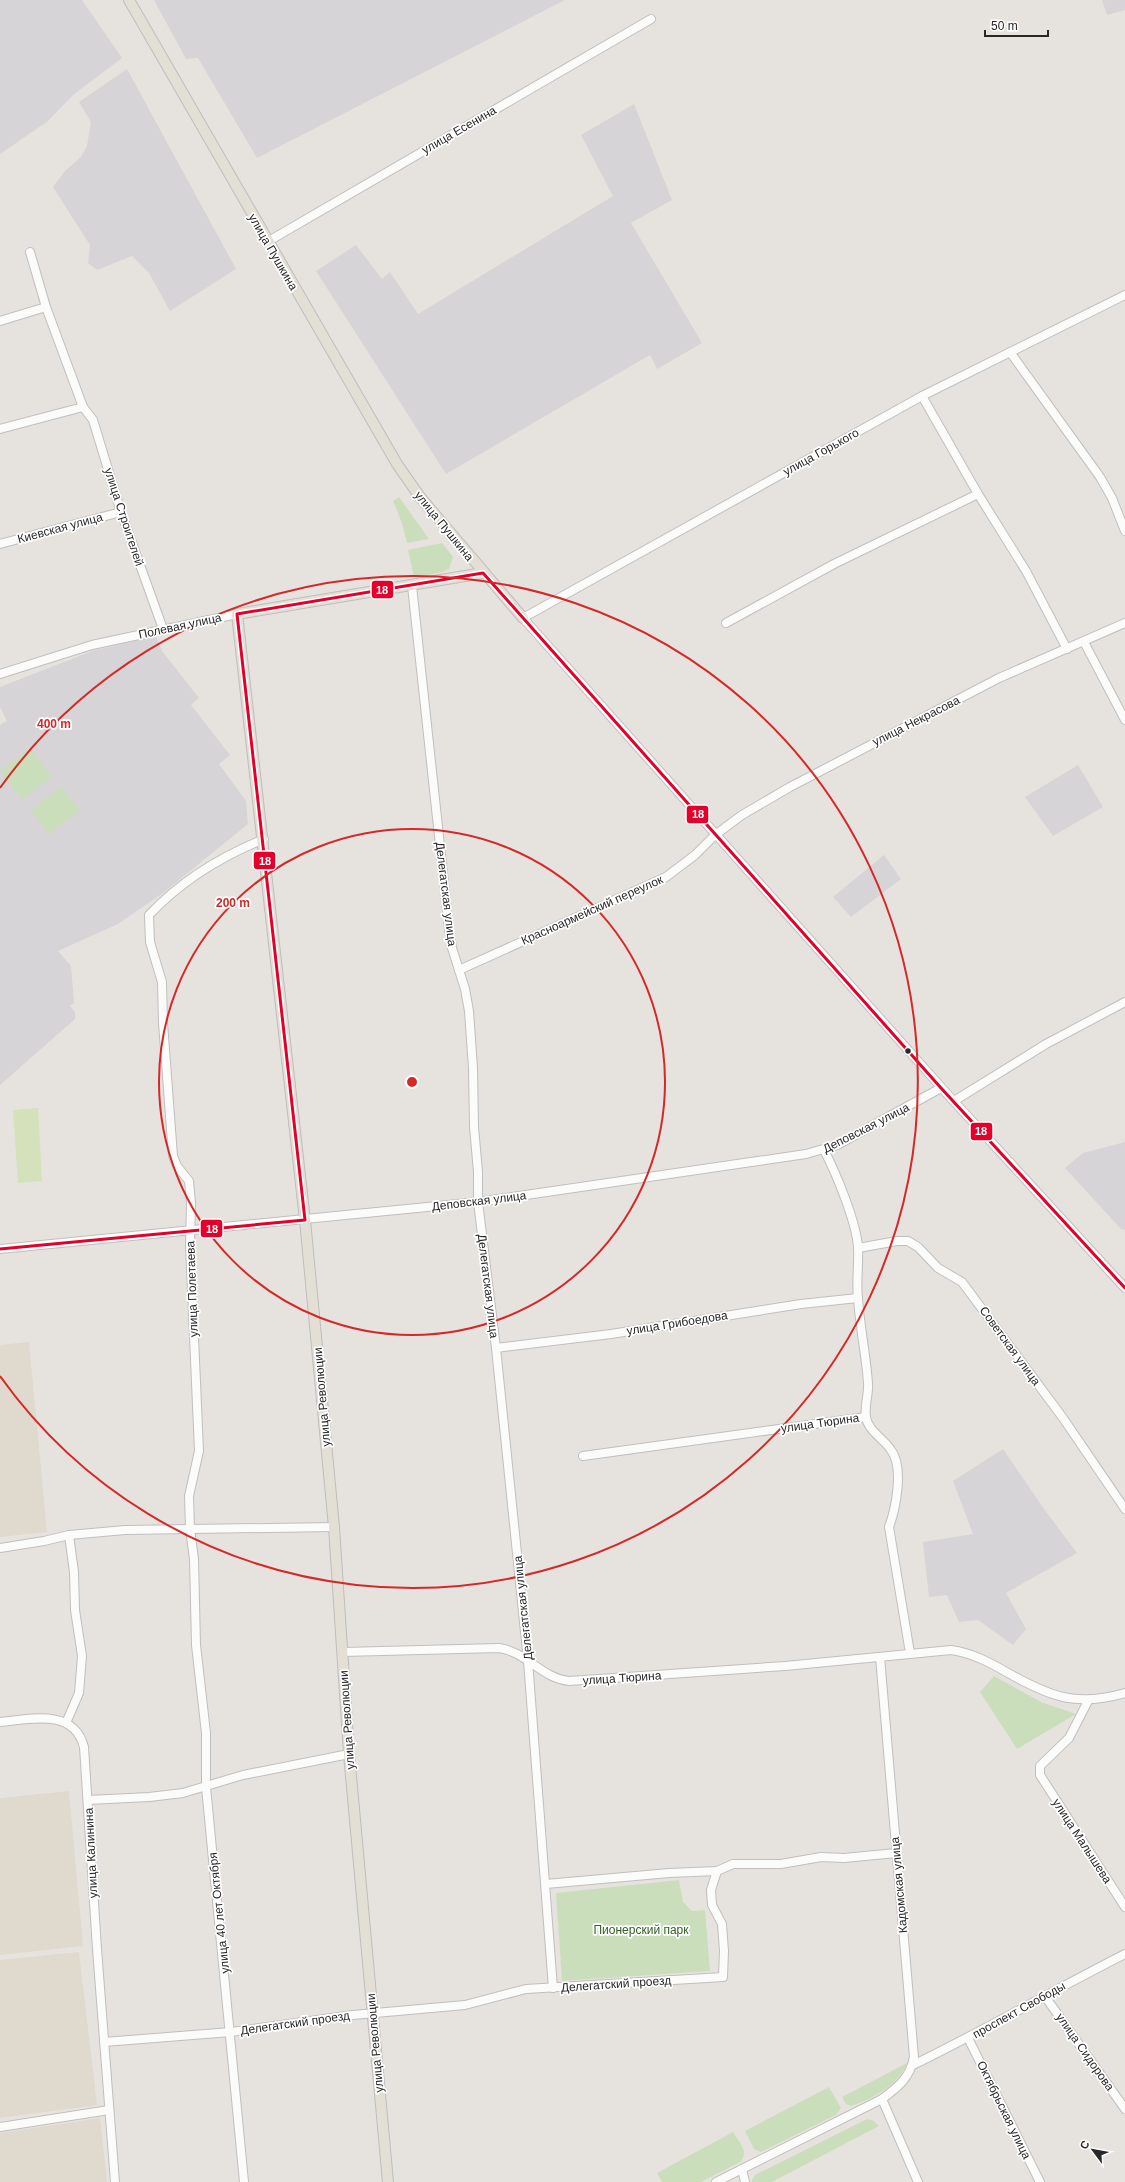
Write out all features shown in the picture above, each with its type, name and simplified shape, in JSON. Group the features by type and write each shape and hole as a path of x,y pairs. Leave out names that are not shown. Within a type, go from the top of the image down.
{"main road":[{"name":"улица Пушкина","path":"129,0 267,242 397,464 420,498 523,618"},
{"name":"Полевая улица","path":"237,614 483,573"},
{"name":"улица Революции","path":"237,614 264,839 305,1220 334,1527 343,1652 348,1754 388,2182"}],"street":[{"name":"улица Есенина","path":"267,242 651,18"},
{"name":"улица Строителей","path":"30,252 46,307 83,407 93,420 120,512 163,629"},
{"name":"улица Горького","path":"523,618 922,396 1125,295"},
{"path":"0,321 46,307"},
{"path":"1010,352 1100,477 1112,498 1125,531"},
{"path":"922,396 978,494 1026,571 1067,649"},
{"path":"0,429 83,407"},
{"path":"726,623 834,564 978,494"},
{"name":"Киевская улица","path":"0,544 120,512"},
{"name":"Делегатская улица","path":"412,586 449,929 452,948 465,989 470,1025 478,1202 496,1348 528,1661 553,1988"},
{"name":"Полевая улица","path":"0,674 92,646 163,629 237,614"},
{"name":"улица Пушкина","path":"523,618 942,1088 1125,1288"},
{"name":"улица Некрасова","path":"715,835 742,815 783,791 871,744 999,678 1125,623"},
{"path":"1084,642 1125,720"},
{"name":"Красноармейский переулок","path":"459,970 666,877 695,855 715,835"},
{"name":"улица Полетаева","path":"196,1645 194,1559 190,1529 189,1496 199,1451 190,1231 191,1203 189,1181 177,1166 173,1156 163,1023 162,982 150,942 149,915 163,900 220,859 264,839"},
{"path":"954,1101 1046,1044 1125,1002"},
{"name":"Деповская улица","path":"0,1249 478,1202 824,1150 942,1088"},
{"name":"улица Тюрина","path":"824,1150 833,1167 856,1231 858,1248 858,1298 868,1383 866,1417 870,1427 892,1450 895,1457 897,1493 889,1527 910,1654"},
{"name":"Советская улица","path":"858,1248 897,1241 908,1241 918,1248 938,1268 962,1282 1063,1418 1125,1509"},
{"name":"улица Грибоедова","path":"496,1348 611,1334 786,1306 858,1298"},
{"name":"улица Тюрина","path":"583,1456 866,1417"},
{"path":"0,1548 69,1535 125,1530 334,1527"},
{"path":"0,1722 49,1718 66,1724 79,1693 82,1656 76,1617 74,1572 69,1535"},
{"name":"улица 40 лет Октября","path":"196,1645 206,1733 206,1787 231,2032 244,2182"},
{"name":"улица Тюрина","path":"343,1652 492,1647 511,1650 552,1678 569,1681 734,1670 932,1651 965,1652 1053,1694 1088,1701"},
{"name":"Кадомская улица","path":"880,1657 914,2057 913,2065 903,2084 882,2099"},
{"path":"1088,1701 1104,1699 1125,1693"},
{"name":"улица Малышева","path":"1088,1701 1069,1738 1040,1766 1040,1775 1125,1907"},
{"name":"улица Калинина","path":"66,1724 76,1731 83,1741 85,1754 115,2182"},
{"path":"88,1800 167,1795 206,1787 243,1775 348,1754"},
{"path":"546,1884 669,1873 717,1871 733,1864 781,1864 820,1857 844,1858 896,1853"},
{"name":"Делегатский проезд","path":"104,2042 231,2032 372,2013 465,2005 513,1992 724,1977 722,1924 712,1905 711,1890 717,1871"},
{"name":"проспект Свободы","path":"913,2065 968,2038 1044,1995 1125,1954"},
{"name":"улица Сидорова","path":"1044,1995 1125,2108"},
{"name":"Октябрьская улица","path":"968,2038 1040,2182"},
{"path":"716,2182 882,2099 918,2182"},
{"path":"0,2127 109,2110"},
{"path":"742,2169 745,2182"}],"shaded area":[{"path":"0,0 82,0 122,58 73,95 48,121 0,154"},
{"path":"154,0 565,0 257,158 198,58 186,59"},
{"path":"1102,0 1125,0 1125,10 1107,15"},
{"path":"127,69 236,269 170,311 149,273 132,256 97,270 88,263 90,245 53,187 65,171 81,157 87,146 91,122 79,102"},
{"path":"634,104 672,200 631,223 702,343 657,369 650,355 446,474 316,271 356,245 382,279 390,272 418,314 613,196 581,135"},
{"path":"156,636 162,651 199,698 191,705 230,755 219,764 246,801 248,824 163,893 118,924 58,951 71,966 74,1003 70,1006 75,1012 75,1019 0,1085 0,725 7,721 0,707 0,687 92,651"},
{"path":"1078,765 1103,807 1053,836 1025,797"},
{"path":"884,855 901,879 851,917 833,897"},
{"path":"1125,1142 1125,1230 1121,1229 1065,1168 1083,1153"},
{"path":"29,1342 47,1532 0,1537 0,1345"},
{"path":"1003,1449 1044,1509 1077,1553 1006,1593 1026,1629 1013,1645 978,1620 959,1622 947,1595 929,1597 923,1542 973,1534 953,1481"},
{"path":"69,1791 83,1946 0,1955 0,1798"},
{"path":"79,1952 97,2105 0,2118 0,1960"},
{"path":"100,2118 107,2182 0,2182 0,2133"}],"green space":[{"path":"399,497 429,539 407,543 402,523 393,501"},
{"path":"442,543 453,557 449,569 439,573 414,577 408,550"},
{"path":"30,748 52,777 22,799 0,771"},
{"path":"61,787 80,810 49,834 31,810"},
{"path":"38,1108 42,1181 18,1183 13,1110"},
{"path":"994,1676 1041,1702 1076,1714 1017,1749 980,1692"},
{"name":"Пионерский парк","path":"679,1880 683,1902 692,1911 705,1910 710,1971 562,1981 556,1893"},
{"path":"907,2063 898,2078 884,2090 851,2106 846,2104 842,2097"},
{"path":"829,2087 841,2108 836,2115 761,2152 754,2149 745,2131"},
{"path":"867,2119 874,2121 879,2126 772,2182 751,2182 755,2175"},
{"path":"733,2132 744,2151 743,2158 740,2162 701,2182 662,2182 657,2173"}],"transit line":[{"name":"18","path":"0,1249 305,1220 237,614 483,573 941,1088 1125,1288"}]}
